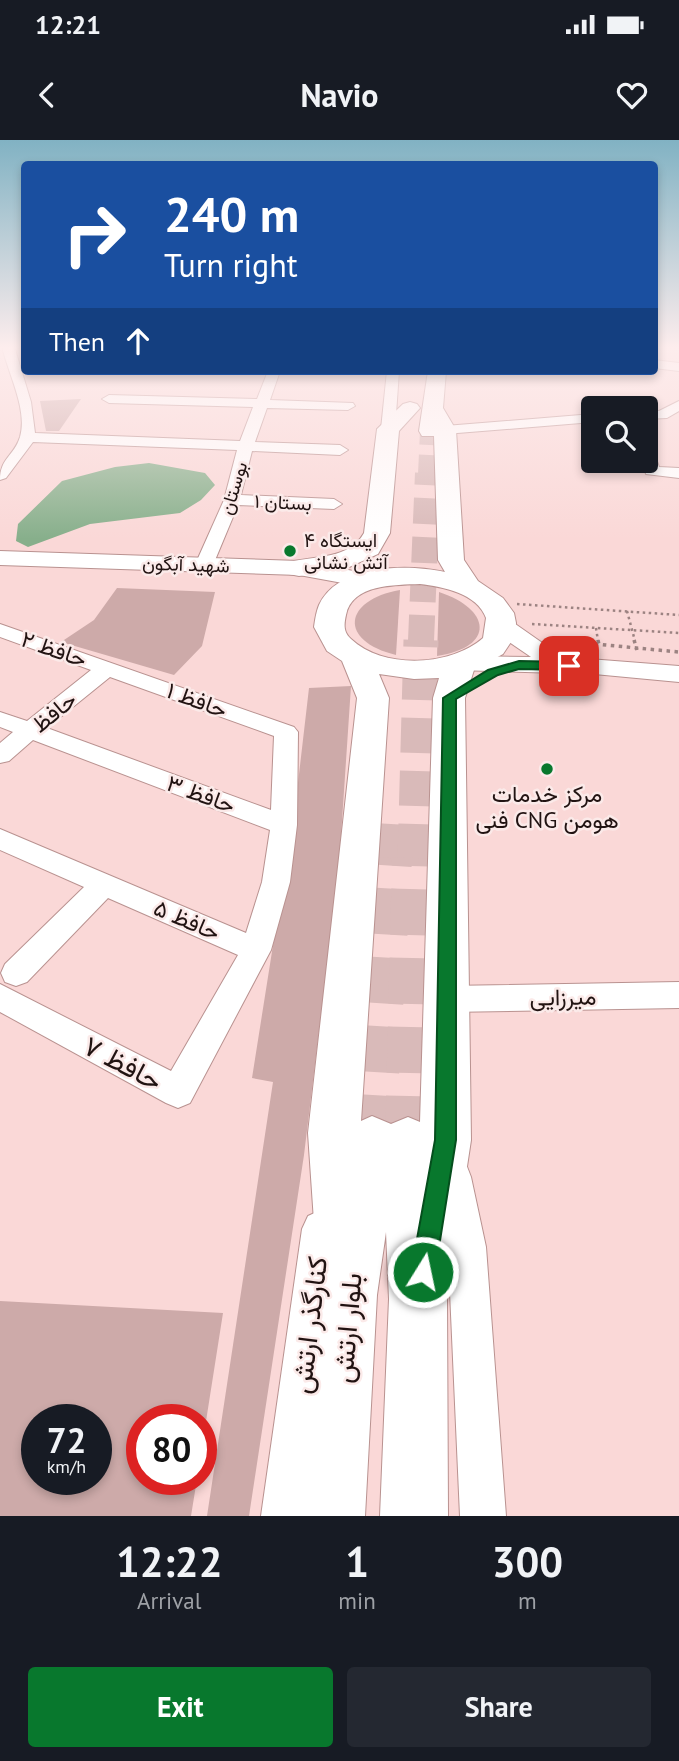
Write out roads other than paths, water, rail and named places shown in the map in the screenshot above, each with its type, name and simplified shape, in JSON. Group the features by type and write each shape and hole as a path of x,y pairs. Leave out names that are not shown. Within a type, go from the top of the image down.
{"highway":[{"path":"417,410 427,422"},
{"path":"423,410 451,560 468,587"},
{"path":"427,422 429,410"},
{"path":"299,568 347,560 369,548 377,533 388,429 427,422"},
{"path":"375,580 390,555 404,430 427,422"},
{"path":"420,576 468,587 486,598 498,611 516,619 485,654 458,676 380,666 356,656 338,644 329,629 328,614 336,601 350,589 375,580 420,576"},
{"path":"356,656 373,698 390,1139 418,1298 414,1516"},
{"path":"390,1139 447,999 458,676"},
{"name":"بلوار ارتش","path":"331,1516 348,1295 390,1139"}],"main road":[{"name":"شهید آبگون","path":"0,558 272,579 301,585 336,601"},
{"name":"شهید آبگون","path":"0,569 204,565 299,568 375,580"},
{"path":"516,619 532,648 559,659 596,655 637,659 679,674"},
{"path":"458,676 596,655"}],"street":[{"path":"0,475 29,433 20,410"},
{"name":"بوستان","path":"204,565 232,500 246,446 259,410"},
{"path":"388,429 390,410"},
{"path":"427,422 581,419"},
{"path":"548,421 581,425"},
{"path":"658,426 679,425"},
{"path":"0,449 25,442 340,450"},
{"path":"658,471 679,472"},
{"name":"بستان ۱","path":"232,500 334,504"},
{"name":"حافظ ۲","path":"0,630 107,668"},
{"name":"حافظ","path":"0,755 107,668"},
{"name":"حافظ ۱","path":"107,668 286,732 285,825"},
{"name":"حافظ ۳","path":"0,719 285,825"},
{"path":"256,950 276,882 285,825"},
{"name":"حافظ ۵","path":"0,839 256,950"},
{"path":"8,985 104,884"},
{"name":"حافظ ۷","path":"8,985 178,1092 256,950"},
{"name":"میرزایی","path":"447,999 679,995"},
{"path":"390,1139 467,1247 483,1516"},
{"name":"کنارگذر ارتش","path":"284,1516 390,1139"}],"tunnel":[{"path":"428,475 430,431"},
{"path":"421,641 428,473"},
{"path":"415,859 421,640"},
{"path":"389,859 392,806"},
{"path":"372,1141 389,858"},
{"path":"408,1142 415,858"}],"place":[{"name":"ایستگاه ۴ آتش نشانی","path":"290,551"},
{"name":"مرکز خدمات فنی CNG هومن","path":"547,769"}]}
